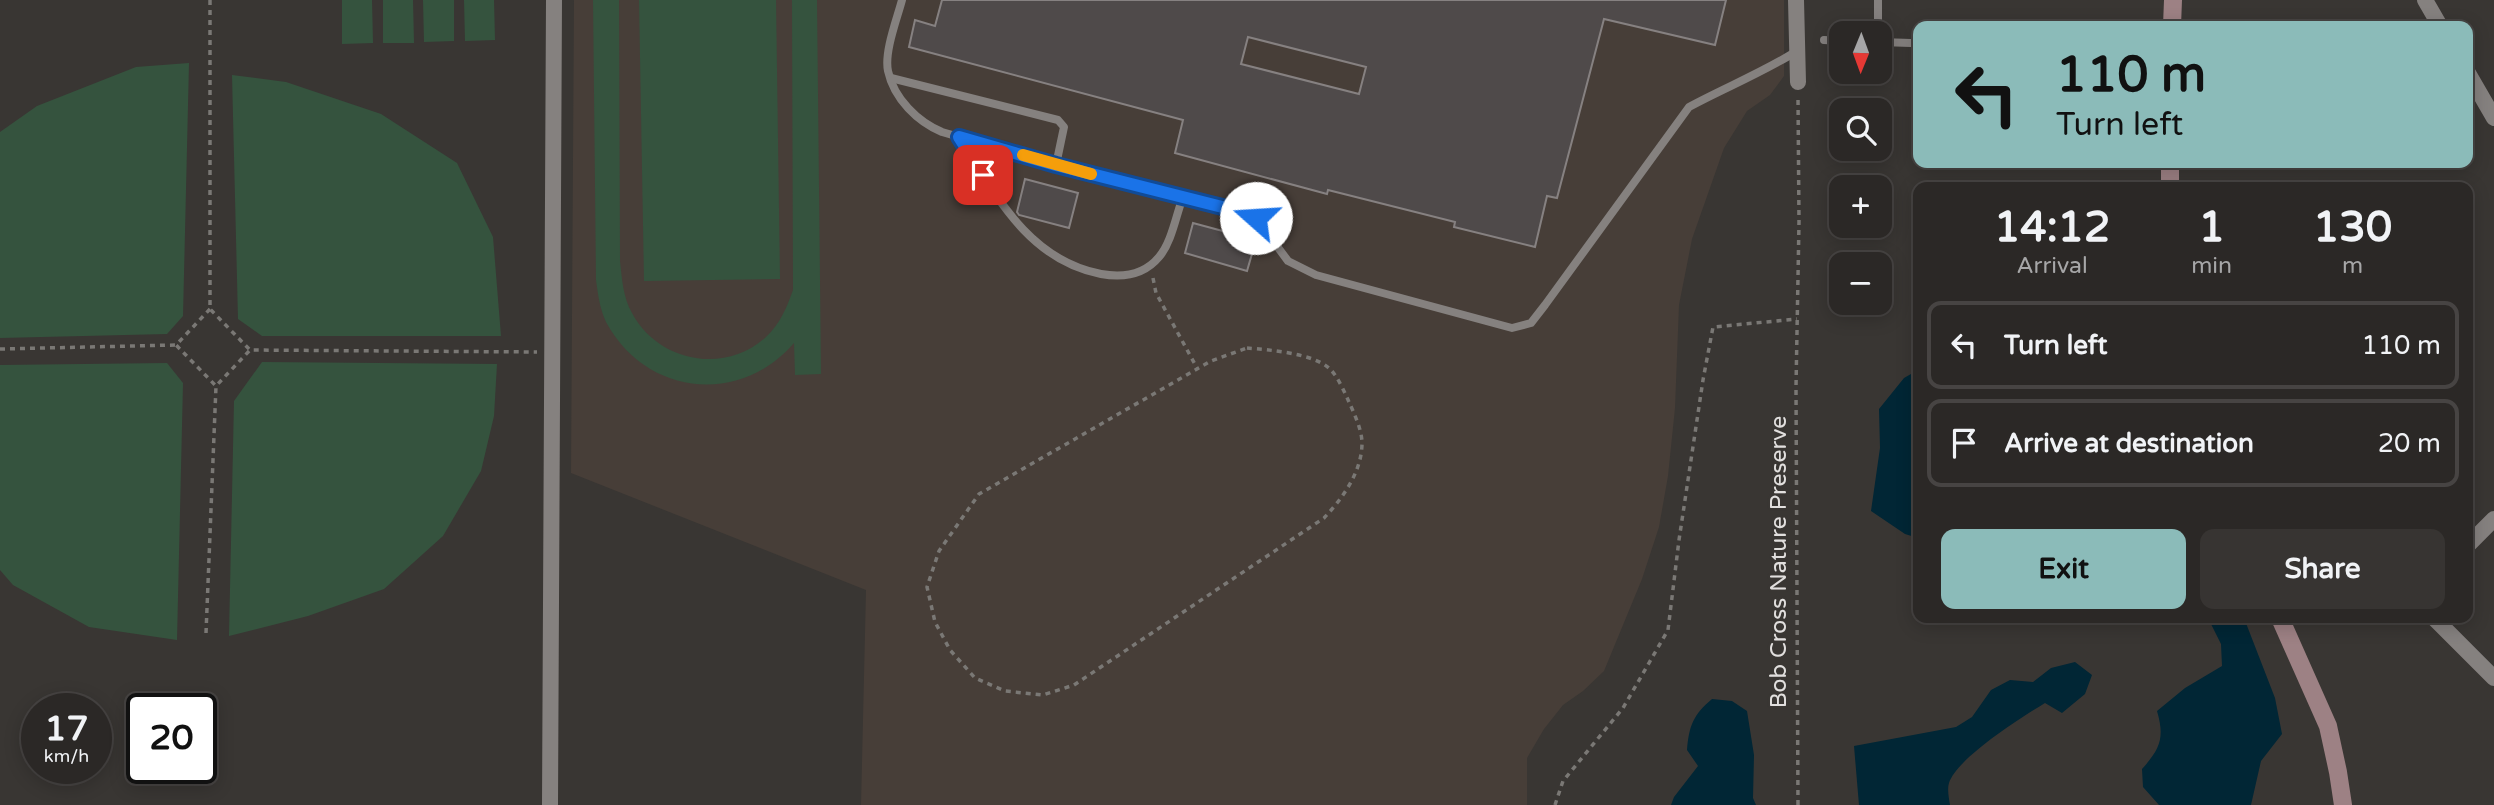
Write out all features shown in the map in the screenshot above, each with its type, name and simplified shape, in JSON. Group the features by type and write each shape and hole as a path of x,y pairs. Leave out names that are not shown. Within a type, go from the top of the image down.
{"street":[{"path":"550,805 554,0"},
{"path":"1796,0 1798,82"},
{"path":"2172,21 2173,0"},
{"path":"2425,0 2437,21"},
{"path":"2473,82 2494,118"},
{"path":"2473,540 2494,519"},
{"path":"2282,623 2328,726 2343,805"},
{"path":"2439,623 2494,678"}],"lane":[{"path":"902,0 888,55 888,71 906,106 925,125 1056,165 1246,213 1256,218 1288,261 1316,275 1512,328 1531,323 1689,107 1797,51"},
{"path":"1878,0 1878,21"},
{"path":"1824,40 1829,40"},
{"path":"1892,42 1911,43"},
{"path":"891,78 1058,120 1064,127 1056,165"},
{"path":"959,137 1007,213 1029,237 1047,252 1084,271 1133,275 1150,266 1161,255 1183,197"}],"path":[{"path":"0,349 176,345 210,309 211,0"},
{"name":"Bob Cross Nature Preserve","path":"1798,82 1798,805"},
{"path":"1150,266 1156,293 1198,368"},
{"path":"210,309 250,350 552,352"},
{"path":"1555,805 1563,781 1623,708 1668,630 1679,540 1713,327 1797,319"},
{"path":"176,345 216,386"},
{"path":"1247,348 1279,350 1330,369 1344,390 1354,413 1362,443 1356,470 1344,497 1324,519 1073,685 1043,695 1005,691 975,678 950,650 935,622 927,587 939,551 961,517 979,494 1198,368 1247,348"},
{"path":"206,633 216,386 250,350"}],"shaded area":[{"path":"574,0 1784,0 1784,76 1770,95 1747,111 1724,148 1692,239 1679,305 1675,408 1668,476 1659,527 1642,579 1604,671 1563,705 1544,729 1527,758 1527,805 861,805 866,590 571,473"}],"green space":[{"path":"342,0 372,0 373,43 342,44"},
{"path":"383,0 413,0 414,43 383,43"},
{"path":"423,0 454,0 454,41 424,42"},
{"path":"464,0 494,0 495,40 465,41"},
{"path":"593,0 619,0 620,261 627,301 644,330 658,343 693,358 712,359 750,349 766,337 786,309 793,290 792,0 817,0 821,374 795,375 794,343 772,363 747,377 721,384 695,384 669,378 645,365 623,347 606,322 596,280"},
{"path":"639,0 776,0 780,279 644,281"},
{"path":"189,63 183,316 167,334 0,338 0,132 37,106 136,67"},
{"path":"232,75 286,82 381,114 457,163 493,237 501,336 262,336 238,319"},
{"path":"262,362 497,364 494,416 481,471 443,536 384,589 308,616 229,636 234,401"},
{"path":"167,363 183,383 177,640 89,627 13,585 0,570 0,365"}],"water":[{"path":"1913,373 1913,536 1871,511 1880,448 1879,409 1904,378"},
{"path":"2210,623 2246,623 2275,698 2282,734 2261,761 2251,805 2159,805 2143,787 2142,769 2157,749 2161,736 2157,711 2185,688 2222,666 2221,644"},
{"path":"2075,662 2092,675 2085,694 2062,713 2045,703 1977,750 1954,773 1949,783 1950,805 1859,805 1854,746 1956,727 1972,717 1991,690 2010,680 2033,682 2051,668"},
{"path":"1712,699 1732,701 1747,711 1754,755 1753,798 1756,805 1671,805 1698,766 1687,750 1689,734 1696,716"}],"building":[{"path":"942,0 1726,0 1715,45 1604,19 1557,198 1547,196 1535,247 1454,227 1455,222 1328,190 1327,194 1175,153 1183,120 909,47 915,20 935,26","holes":["1248,37 1366,67 1359,94 1241,64"]},
{"path":"1025,179 1078,193 1069,228 1019,215 1017,212"},
{"path":"1193,223 1256,240 1247,271 1185,253"}],"slow traffic":[{"path":"1023,155 1091,174"}],"route":[{"path":"983,175 959,137 1056,165 1246,213 1256,218"}]}
